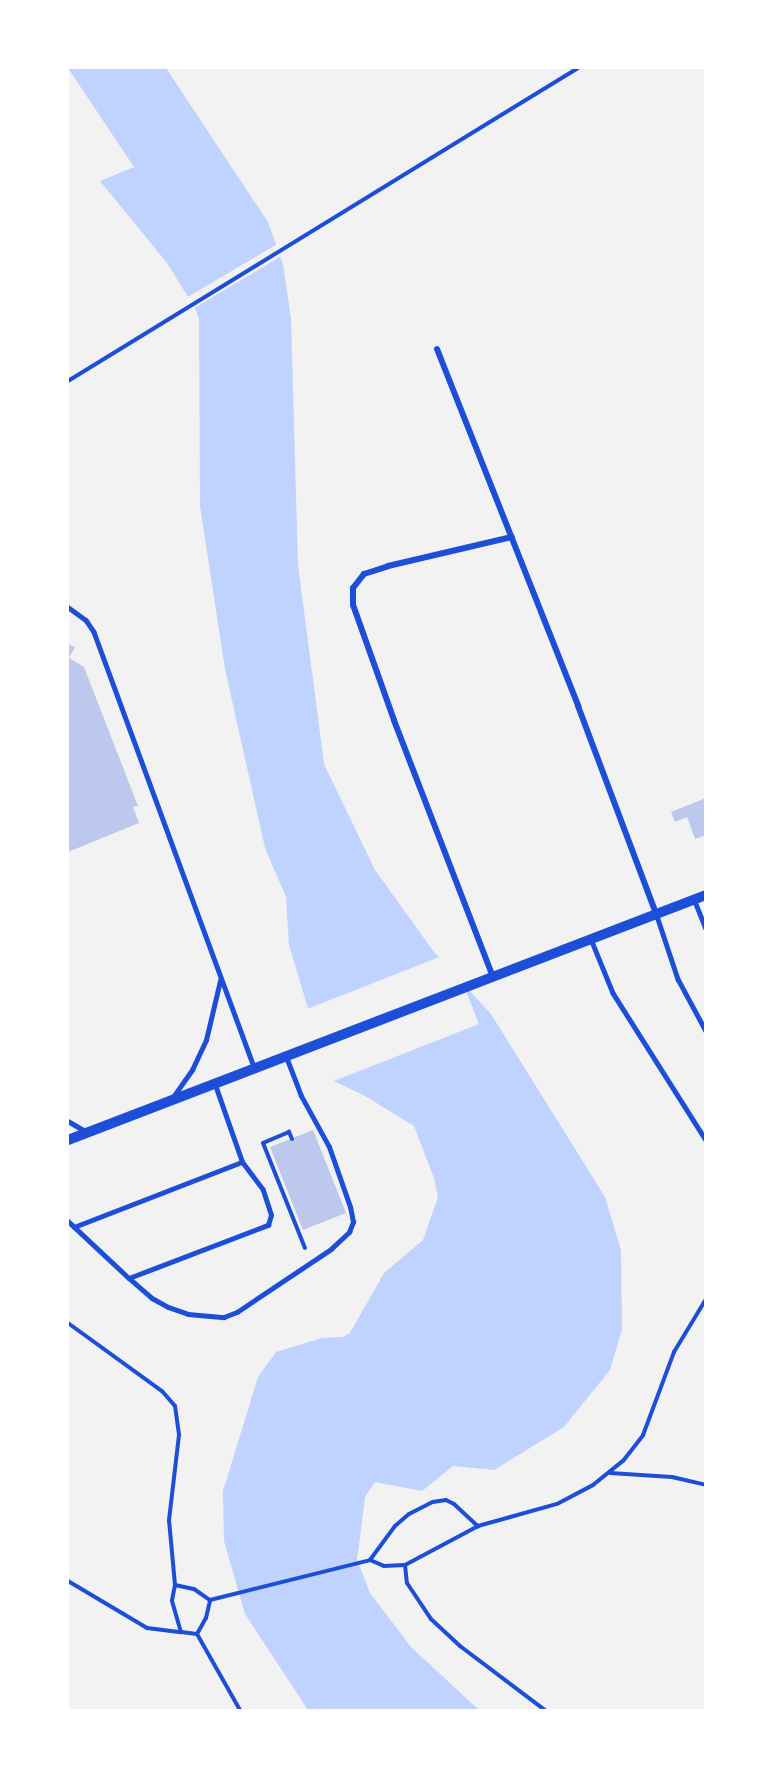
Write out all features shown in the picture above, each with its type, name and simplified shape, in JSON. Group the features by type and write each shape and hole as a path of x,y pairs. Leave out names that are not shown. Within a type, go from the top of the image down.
{"street":[{"path":"437,349 512,537 656,914"},
{"path":"494,977 353,605 353,588 364,574 388,566 512,537"},
{"path":"68,1140 705,895"}],"lane":[{"path":"68,607 86,620 94,632 254,1069"},
{"path":"694,899 705,928"},
{"path":"656,914 678,979 705,1031"},
{"path":"591,939 612,993 705,1140"},
{"path":"168,1102 192,1070 206,1040 221,979"},
{"path":"68,1221 152,1298 188,1314 224,1317 237,1312 310,1262 349,1232 353,1222 350,1207 328,1147 301,1096 285,1057"},
{"path":"129,1278 268,1225 271,1215 263,1190 242,1162 215,1085"},
{"path":"68,1121 87,1132"},
{"path":"74,1227 242,1162"}],"path":[{"path":"68,381 147,330 578,68"},
{"path":"292,1139 289,1132 263,1143 310,1262"},
{"path":"176,1585 194,1589 210,1600 370,1560 384,1566 405,1565 478,1526 557,1504 593,1485 623,1461 643,1435 674,1352 705,1299"},
{"path":"68,1323 162,1391 175,1406 179,1435 169,1520 176,1585 172,1601 181,1632"},
{"path":"609,1473 672,1477 705,1485"},
{"path":"370,1560 395,1527 409,1514 433,1502 446,1500 454,1504 478,1526"},
{"path":"405,1565 407,1582 431,1619 460,1646 545,1710"},
{"path":"68,1581 147,1628 197,1634"},
{"path":"197,1634 206,1618 210,1600"},
{"path":"197,1634 240,1710"}],"water":[{"path":"68,68 166,68 268,222 283,264 291,319 298,565 324,764 375,870 434,952 491,1014 605,1197 621,1250 622,1330 610,1370 564,1427 494,1470 453,1466 422,1491 375,1482 365,1497 357,1560 370,1593 411,1647 479,1710 308,1710 245,1614 224,1541 223,1491 258,1377 276,1352 322,1338 343,1337 350,1333 384,1273 423,1240 438,1197 434,1178 414,1126 365,1096 334,1081 307,1005 289,945 286,897 265,848 225,669 200,506 199,319 195,308 167,263 100,181 134,167"}],"pier":[{"path":"279,243 283,255 193,309 186,298"},
{"path":"442,956 460,976 479,1024 334,1081 307,1009"}],"building":[{"path":"68,644 75,647 69,658 84,667 138,806 133,807 139,823 68,852"},
{"path":"706,798 706,835 695,839 687,817 675,822 671,812"},
{"path":"313,1130 346,1213 303,1230 270,1147"}]}
